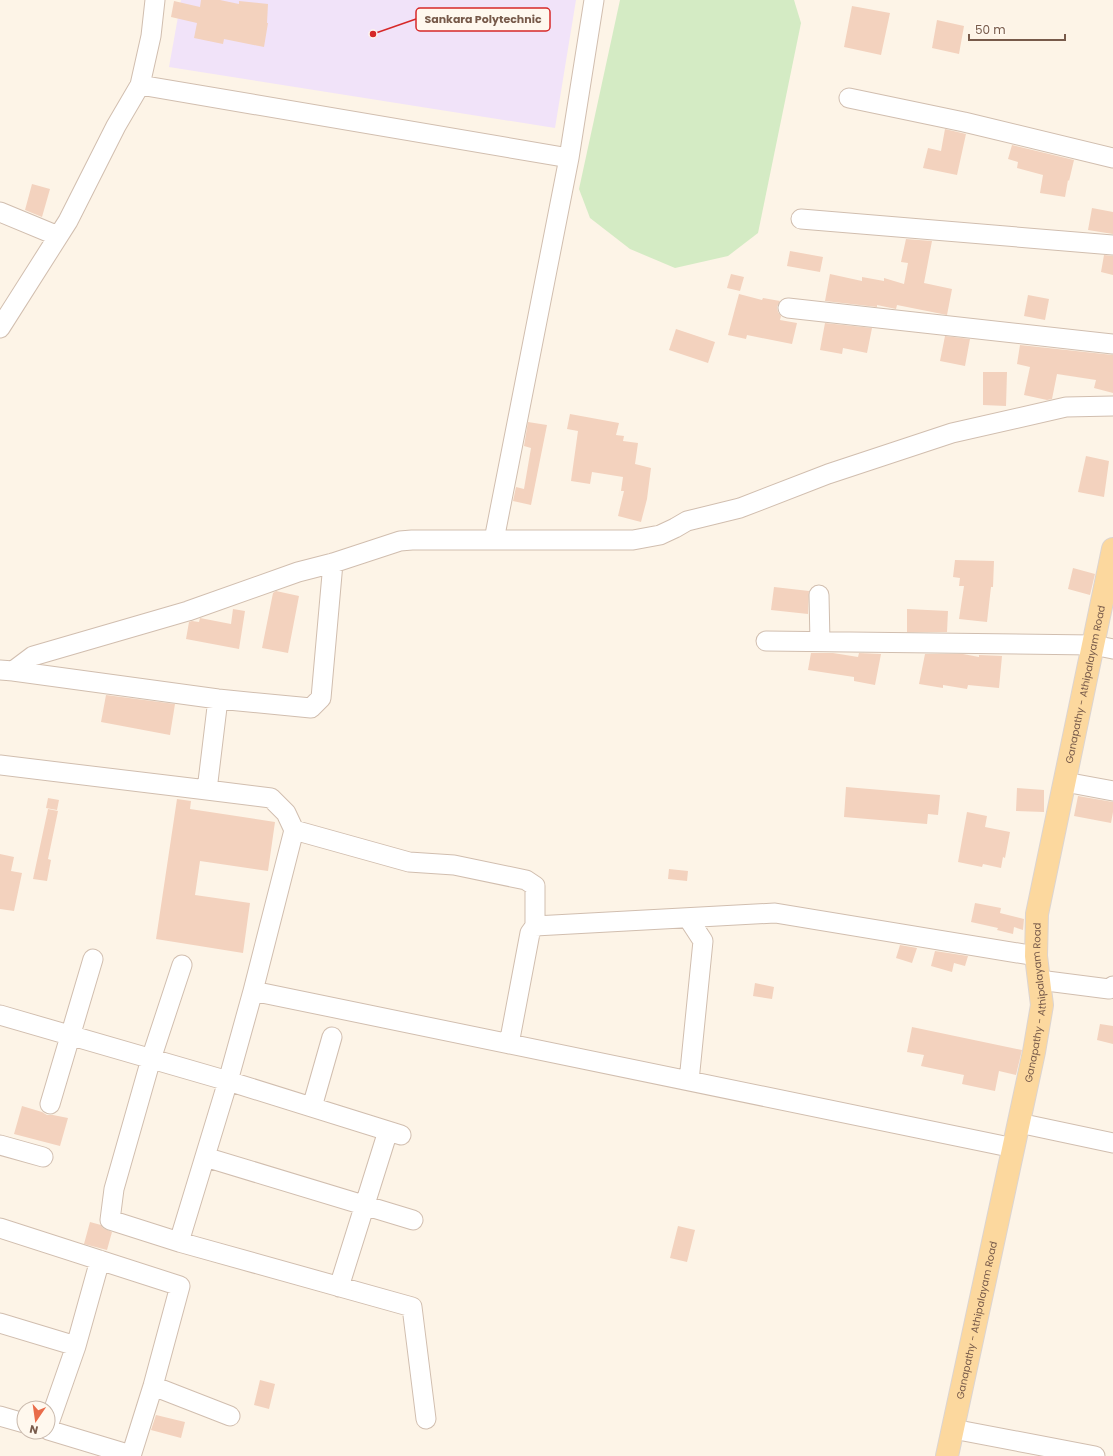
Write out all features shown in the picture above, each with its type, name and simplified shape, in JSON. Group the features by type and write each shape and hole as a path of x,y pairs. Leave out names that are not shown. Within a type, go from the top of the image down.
{"main road":[{"name":"Ganapathy - Athipalayam Road","path":"947,1456 1020,1123 1034,1052 1042,1005 1036,956 1038,914 1065,782 1103,647 1113,549"}],"street":[{"path":"1,325 68,221 116,126 140,85 151,36 155,0"},
{"path":"494,540 569,158 594,0"},
{"path":"140,85 569,158"},
{"path":"849,98 964,122 1113,158"},
{"path":"0,212 58,236"},
{"path":"801,219 1113,245"},
{"path":"788,308 1113,344"},
{"path":"7,670 32,656 188,611 298,572 333,563 400,541 640,539 660,535 688,521 740,508 828,474 952,434 1066,408 1113,406"},
{"path":"7,670 218,699 311,708 321,698 333,563"},
{"path":"819,595 820,642"},
{"path":"766,641 1103,647"},
{"path":"207,790 218,699"},
{"path":"0,765 271,798 286,813 294,830 253,991 228,1081 179,1242"},
{"path":"1065,782 1113,791"},
{"path":"294,830 409,862 454,866 526,880 535,886 535,926 530,933 509,1044"},
{"path":"535,926 776,913 1036,956"},
{"path":"688,918 703,941 689,1081"},
{"path":"50,1104 93,959"},
{"path":"182,965 151,1059 114,1189 110,1220 179,1242 412,1307 426,1419"},
{"path":"1039,980 1109,989 1113,986"},
{"path":"253,991 1014,1148"},
{"path":"0,1015 228,1081 394,1133 364,1206 339,1287"},
{"path":"312,1107 332,1037"},
{"path":"1020,1123 1112,1140"},
{"path":"0,1145 43,1157"},
{"path":"205,1157 413,1220"},
{"path":"0,1228 180,1286 153,1386 131,1455 56,1432"},
{"path":"56,1403 76,1346 100,1260"},
{"path":"0,1323 76,1346"},
{"path":"153,1386 230,1416"},
{"path":"0,1416 16,1421"},
{"path":"953,1429 1095,1456"}],"shaded area":[{"path":"181,0 576,0 555,128 169,67"}],"green space":[{"path":"620,0 794,0 801,23 758,233 728,256 675,268 630,249 590,218 579,189"}],"building":[{"path":"201,0 220,0 239,4 239,1 268,4 268,23 264,47 224,39 223,44 194,38 197,23 171,17 174,1 200,7"},
{"path":"852,6 890,13 881,55 844,47"},
{"path":"937,20 964,26 959,54 932,48"},
{"path":"945,129 966,134 957,175 923,168 928,148 941,151"},
{"path":"1012,145 1074,160 1065,197 1040,193 1043,175 1017,168 1018,162 1008,159"},
{"path":"32,184 50,189 42,217 25,210"},
{"path":"1092,208 1113,212 1113,234 1088,230"},
{"path":"906,239 932,241 924,283 952,289 947,315 897,305 896,309 877,305 877,307 825,301 830,274 862,281 862,277 884,281 884,278 904,284 908,263 901,262"},
{"path":"790,251 823,257 820,272 787,266"},
{"path":"1104,255 1113,256 1113,275 1101,272"},
{"path":"731,274 744,277 740,291 727,288"},
{"path":"739,294 762,300 763,298 780,301 777,307 781,316 780,320 797,323 792,344 747,335 746,339 728,335"},
{"path":"1028,295 1049,299 1045,320 1024,316"},
{"path":"825,323 872,328 867,353 843,348 842,354 820,350"},
{"path":"676,329 715,342 708,363 669,350"},
{"path":"945,336 970,339 965,366 940,361"},
{"path":"1020,345 1113,355 1113,393 1094,388 1096,380 1057,374 1052,399 1047,400 1024,395 1030,367 1017,364"},
{"path":"983,372 1007,372 1006,406 983,405"},
{"path":"570,414 619,423 616,435 624,436 623,441 638,443 635,464 651,468 647,499 641,522 618,516 624,491 621,491 623,477 592,472 590,484 571,481 578,431 567,429"},
{"path":"528,422 547,425 531,505 513,501 516,487 524,489 531,448 524,446"},
{"path":"1086,456 1109,461 1104,497 1078,492"},
{"path":"955,560 994,561 993,587 991,587 987,622 959,619 964,586 959,586 960,578 953,577"},
{"path":"1073,568 1095,574 1090,595 1068,589"},
{"path":"774,587 809,591 808,614 771,610"},
{"path":"276,591 299,596 288,653 262,648 273,593"},
{"path":"233,609 245,611 239,649 186,639 189,622 199,622 200,618 231,624"},
{"path":"907,609 948,611 947,632 907,632"},
{"path":"811,653 833,653 858,657 859,653 881,654 875,685 854,681 854,677 808,670"},
{"path":"925,654 963,654 979,657 979,655 1002,656 999,688 968,685 967,689 943,685 943,688 919,684"},
{"path":"106,695 175,704 170,735 101,722"},
{"path":"846,787 940,795 938,815 928,814 927,824 844,817"},
{"path":"1017,788 1044,790 1044,812 1016,811"},
{"path":"1078,796 1113,802 1111,823 1074,816"},
{"path":"48,798 59,800 57,810 46,808"},
{"path":"177,799 191,801 190,809 275,822 268,871 200,861 195,895 250,903 243,953 156,939"},
{"path":"48,809 58,811 48,859 51,860 47,881 33,879"},
{"path":"967,812 987,816 985,827 1010,832 1005,858 1003,857 1001,868 983,864 982,867 958,862"},
{"path":"0,854 14,857 11,871 22,873 14,911 0,909"},
{"path":"669,869 688,871 687,881 668,879"},
{"path":"975,903 1001,908 1000,913 1024,919 1023,930 1014,927 1013,934 997,930 998,928 971,922"},
{"path":"900,945 917,948 912,963 896,958"},
{"path":"935,951 968,956 965,966 954,963 952,972 931,966"},
{"path":"755,983 774,987 772,999 753,996"},
{"path":"1100,1024 1113,1026 1113,1044 1097,1040"},
{"path":"912,1027 1022,1050 1016,1075 999,1071 995,1091 962,1084 964,1075 921,1066 924,1055 907,1052"},
{"path":"22,1106 47,1115 68,1118 60,1146 14,1134"},
{"path":"90,1222 101,1225 103,1228 112,1232 107,1250 84,1244"},
{"path":"678,1226 695,1230 687,1262 670,1258"},
{"path":"260,1380 275,1384 269,1409 254,1405"},
{"path":"156,1415 185,1422 181,1438 151,1430"}],"place":[{"name":"Sankara Polytechnic","path":"373,34"}]}
